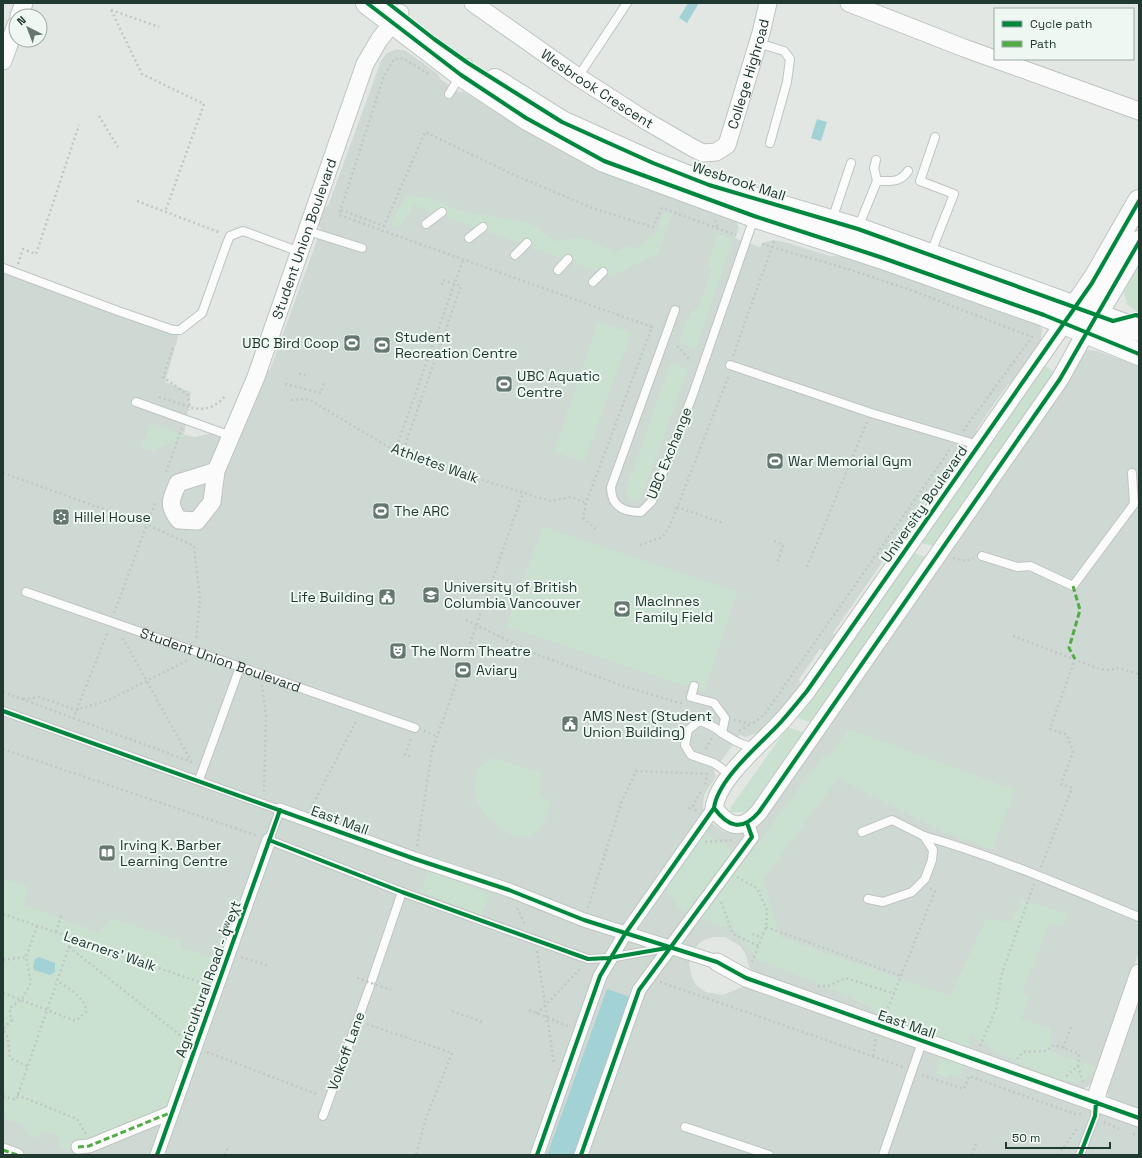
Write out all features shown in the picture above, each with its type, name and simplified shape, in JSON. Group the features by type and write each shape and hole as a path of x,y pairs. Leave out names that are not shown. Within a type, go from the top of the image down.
{"main road":[{"name":"Wesbrook Mall","path":"367,3 393,13 458,80 604,161 757,209 880,257 1091,323 1139,330"},
{"name":"University Boulevard","path":"1069,315 1096,276 1139,201"},
{"name":"Wesbrook Mall","path":"757,209 832,221 858,229 930,255 1069,315"},
{"path":"1091,323 1139,242"},
{"name":"Wesbrook Mall","path":"1091,323 1139,354"}],"street":[{"name":"Wesbrook Crescent","path":"473,3 578,77 648,122 703,153 716,152 728,145"},
{"name":"College Highroad","path":"728,145 758,43 768,3"},
{"path":"849,3 994,59"},
{"name":"Student Union Boulevard","path":"216,471 256,377 365,64 393,13"},
{"path":"3,61 8,47"},
{"path":"997,60 1139,111"},
{"name":"University Boulevard","path":"537,1155 558,1093 582,1031 600,976 625,934 714,808 715,799 731,775 806,691 1069,315"},
{"path":"714,808 723,819 731,824 747,823 759,812 1060,379 1091,323"},
{"name":"East Mall","path":"280,810 415,859 509,890 584,920 625,934 749,971 922,1042 976,1059 1139,1118"},
{"path":"581,1155 639,990 752,837 747,823"},
{"name":"Agricultural Road - q̓ʷeχt","path":"157,1155 269,840"},
{"path":"1096,1102 1098,1091 1139,973"},
{"path":"83,1143 88,1146 172,1112"},
{"path":"3,1150 17,1155"}],"lane":[{"path":"578,77 627,3"},
{"path":"758,43 784,51 790,59 787,82 770,143"},
{"path":"930,255 954,194 920,181 935,138"},
{"path":"858,229 877,181 874,168 876,160"},
{"path":"832,221 851,163"},
{"path":"877,181 895,182 903,178 908,171"},
{"name":"UBC Exchange","path":"676,310 611,487 611,498 616,504 629,512 641,512 652,501 693,394 748,240 757,209"},
{"path":"426,224 442,212"},
{"path":"469,238 483,227"},
{"path":"3,268 118,311 173,330 180,330 202,313 230,236 243,231 300,252"},
{"path":"308,231 362,248"},
{"path":"515,255 527,244"},
{"path":"558,270 568,259"},
{"path":"593,282 603,272"},
{"path":"730,365 871,413 978,445"},
{"path":"136,402 231,436"},
{"path":"982,556 1017,566 1030,566 1073,586 1134,504 1132,473"},
{"name":"Student Union Boulevard","path":"26,592 415,728"},
{"path":"199,780 240,667"},
{"path":"694,686 691,697 714,703 725,718 719,730"},
{"name":"East Mall","path":"3,711 280,810"},
{"path":"731,775 714,763 690,755 685,745 688,730 699,721 719,730 745,746 756,748"},
{"name":"Agricultural Road - q̓ʷeχt","path":"269,840 280,810"},
{"path":"862,832 892,820 924,836 959,846 1038,875 1139,917"},
{"path":"868,899 883,902 912,892 920,886 932,860 933,850 924,836"},
{"name":"East Mall","path":"269,840 402,892 588,959 610,958 671,947"},
{"name":"Volkoff Lane","path":"323,1116 402,892"},
{"path":"883,1155 922,1042"},
{"path":"1080,1155 1095,1116 1096,1102"},
{"path":"685,1127 769,1155"}],"path":[{"path":"159,27 111,10 142,74 204,104 165,212"},
{"path":"458,80 403,58 394,59 384,76 339,215 652,327 586,503 583,518 597,530"},
{"path":"99,116 118,147"},
{"path":"15,272 23,249 36,254 79,125"},
{"path":"341,210 384,226 425,132 510,173 592,208 653,227 662,208 736,235"},
{"path":"137,201 230,236"},
{"path":"708,216 715,219 718,228"},
{"path":"640,545 662,537 669,528 729,375 730,365 774,240"},
{"path":"762,244 851,270 916,292 1032,337 957,439 764,715"},
{"path":"395,451 463,260"},
{"path":"402,454 460,286 443,280 442,286"},
{"path":"677,346 691,361"},
{"path":"173,348 163,377 188,395 190,407 202,410 214,406 226,395"},
{"path":"299,374 309,376"},
{"path":"284,384 321,393 324,381"},
{"path":"807,567 871,413"},
{"path":"165,476 185,419"},
{"path":"3,473 148,525 194,546 200,599 198,652 147,681 109,700 76,710 38,697 21,699"},
{"path":"415,859 432,751 523,493"},
{"path":"73,719 113,623 158,497"},
{"path":"678,507 723,523"},
{"path":"774,541 783,545 777,564"},
{"path":"948,558 966,560 982,556"},
{"path":"466,620 533,653 685,705"},
{"path":"113,623 193,763"},
{"path":"1013,636 1100,669 1109,670 1119,668 1138,674 1139,671"},
{"path":"977,1053 996,1008 1002,973 1072,788 1060,784 1073,752 1067,735 1050,729 1075,659"},
{"path":"260,674 266,715 263,766 264,804"},
{"path":"3,692 204,767"},
{"path":"305,820 329,770 362,709"},
{"path":"410,756 405,755 415,728"},
{"path":"695,774 719,730"},
{"path":"3,749 269,840"},
{"path":"584,920 621,803 636,771 707,774 705,787 689,809"},
{"path":"692,805 697,812 693,818"},
{"path":"743,881 757,888 767,910 766,927 749,971"},
{"path":"715,886 733,934 759,946"},
{"path":"884,1019 935,891 920,886"},
{"path":"509,890 536,947 549,1018 558,1093"},
{"path":"56,932 62,913"},
{"path":"27,1066 10,1058 8,1038 3,1029 12,1020 10,1008 22,1000 31,982 26,957 38,926"},
{"path":"766,927 902,976"},
{"path":"752,934 762,937"},
{"path":"3,1096 16,1100 72,938"},
{"path":"69,947 195,1047 329,1099"},
{"path":"229,953 267,965"},
{"path":"3,960 26,957"},
{"path":"537,1014 588,959"},
{"path":"749,971 758,966"},
{"path":"648,977 964,1089 969,1076 1075,1114 1086,1113 1082,1119"},
{"path":"357,978 391,990"},
{"path":"813,985 820,987 828,986 846,978 895,994"},
{"path":"3,993 73,1020 77,1020 86,1012 86,1007 80,998 57,980"},
{"path":"529,1010 582,1031"},
{"path":"452,1012 483,1022"},
{"path":"357,1020 452,1053 426,1118 416,1155"},
{"path":"1063,1048 1071,1028"},
{"path":"873,1056 876,1034"},
{"path":"1016,1062 1023,1052 1046,1051 1054,1045 1063,1048 1078,1054 1078,1066 1084,1087"},
{"path":"1061,1080 1078,1066"},
{"path":"17,1095 77,1119 83,1143"},
{"path":"1058,1155 1080,1125"},
{"path":"972,1155 976,1143"},
{"path":"225,1155 228,1146"}],"shaded area":[{"name":"University of British Columbia Vancouver","path":"397,49 406,51 438,74 440,79 459,92 464,92 503,117 596,167 736,220 739,229 735,238 760,247 765,242 774,240 830,256 854,257 1039,324 1042,328 1041,341 1011,386 1008,384 976,430 978,432 961,457 957,456 907,528 910,530 891,557 887,555 833,633 836,635 825,651 820,649 799,679 801,687 758,733 746,737 740,735 714,771 716,777 704,795 703,808 710,822 723,831 744,834 750,832 757,826 823,734 1084,352 1088,350 1097,351 1139,366 1139,919 1137,924 1139,926 1139,952 1092,1082 1087,1087 1080,1089 753,972 749,967 746,955 740,946 725,937 713,937 702,941 694,949 689,962 692,978 697,986 706,992 723,995 744,986 1083,1108 1139,1126 1139,1155 3,1155 3,263 180,330 165,382 191,392 184,435 195,437 218,432 230,424 263,372 270,370 321,229 317,222 322,209 328,206 381,61 387,53"},
{"path":"1139,995 1139,1111 1110,1100 1106,1090"}],"green space":[{"path":"407,196 435,199 455,210 530,223 557,242 581,237 615,252 628,246 636,249 655,234 664,212 673,215 657,254 611,276 414,205 399,228 390,224"},
{"path":"717,234 733,239 696,349 679,343 690,313 698,308 712,270 708,263"},
{"path":"1139,258 1139,318 1137,317 1138,313 1127,304 1123,289"},
{"path":"598,322 631,333 584,462 554,451"},
{"path":"671,363 688,369 642,496 636,500 631,500 625,492"},
{"path":"1042,364 1056,373 933,546 918,542"},
{"path":"151,423 185,436 152,451 141,447"},
{"name":"MacInnes Family Field","path":"543,527 737,592 704,692 506,626"},
{"path":"911,552 926,557 810,722 795,717"},
{"path":"788,727 803,732 750,808 745,812 731,812 730,808"},
{"path":"848,729 1015,790 992,849 944,832 838,778 763,879 780,937 950,996 986,919 1012,922 1022,900 1067,914 1062,927 1049,924 1022,993 1029,997 1021,1019 1050,1028 1052,1052 1097,1068 1080,1083 1045,1077 1011,1060 971,1036 968,1049 878,1018 872,1008 834,990 759,960 735,931 682,911 667,892 675,876 700,840 703,832 747,859 822,757 829,757"},
{"path":"493,758 540,773 540,796 551,801 548,813 543,822 538,830 532,835 524,837 516,836 507,832 496,824 482,810 477,801 475,786 478,768"},
{"path":"428,871 490,894 481,915 421,892"},
{"path":"3,878 28,887 24,905 99,933 111,918 180,941 182,948 223,961 169,1110 66,1150 59,1146 57,1135 43,1131 37,1137 30,1137 24,1131 23,1125 3,1118"},
{"path":"941,1057 964,1065 960,1077 950,1074 948,1078 935,1073"}],"water":[{"path":"688,3 699,3 687,23 679,18"},
{"path":"817,119 827,122 821,141 811,138"},
{"path":"39,957 55,963 55,972 50,975 34,970 33,966 35,959"},
{"path":"607,989 630,997 574,1155 547,1155"}],"marked path":[{"path":"1073,586 1080,610 1069,648 1075,659"},
{"path":"78,1147 89,1146 172,1112"},
{"path":"3,1150 17,1155"}],"cycle path":[{"path":"367,3 461,75 526,118 604,161 754,216 880,257 1044,315 1139,354"},
{"path":"388,3 468,63 562,122 653,163 709,185 858,229 1113,321 1136,315 1139,316"},
{"path":"1139,201 1092,283 807,691 781,722 732,773 723,785 717,797 714,808 730,823 741,825 753,818 759,812 1060,379 1139,242"},
{"path":"3,711 415,859 509,890 584,920 717,962 746,978 1139,1118"},
{"path":"537,1155 600,976 625,934 714,808"},
{"path":"157,1155 280,810"},
{"path":"581,1155 639,990 752,837 747,823"},
{"path":"269,840 402,892 588,959 609,958 667,948"},
{"path":"1080,1155 1095,1116 1096,1102"}],"place":[{"name":"UBC Bird Coop","path":"352,343"},
{"name":"Student Recreation Centre","path":"382,345"},
{"name":"UBC Aquatic Centre","path":"504,384"},
{"name":"War Memorial Gym","path":"775,461"},
{"name":"The ARC","path":"381,511"},
{"name":"Hillel House","path":"61,517"},
{"name":"University of British Columbia Vancouver","path":"431,595"},
{"name":"Life Building","path":"387,597"},
{"name":"MacInnes Family Field","path":"622,609"},
{"name":"The Norm Theatre","path":"398,651"},
{"name":"Aviary","path":"463,670"},
{"name":"AMS Nest (Student Union Building)","path":"570,724"},
{"name":"Irving K. Barber Learning Centre","path":"107,853"}]}
